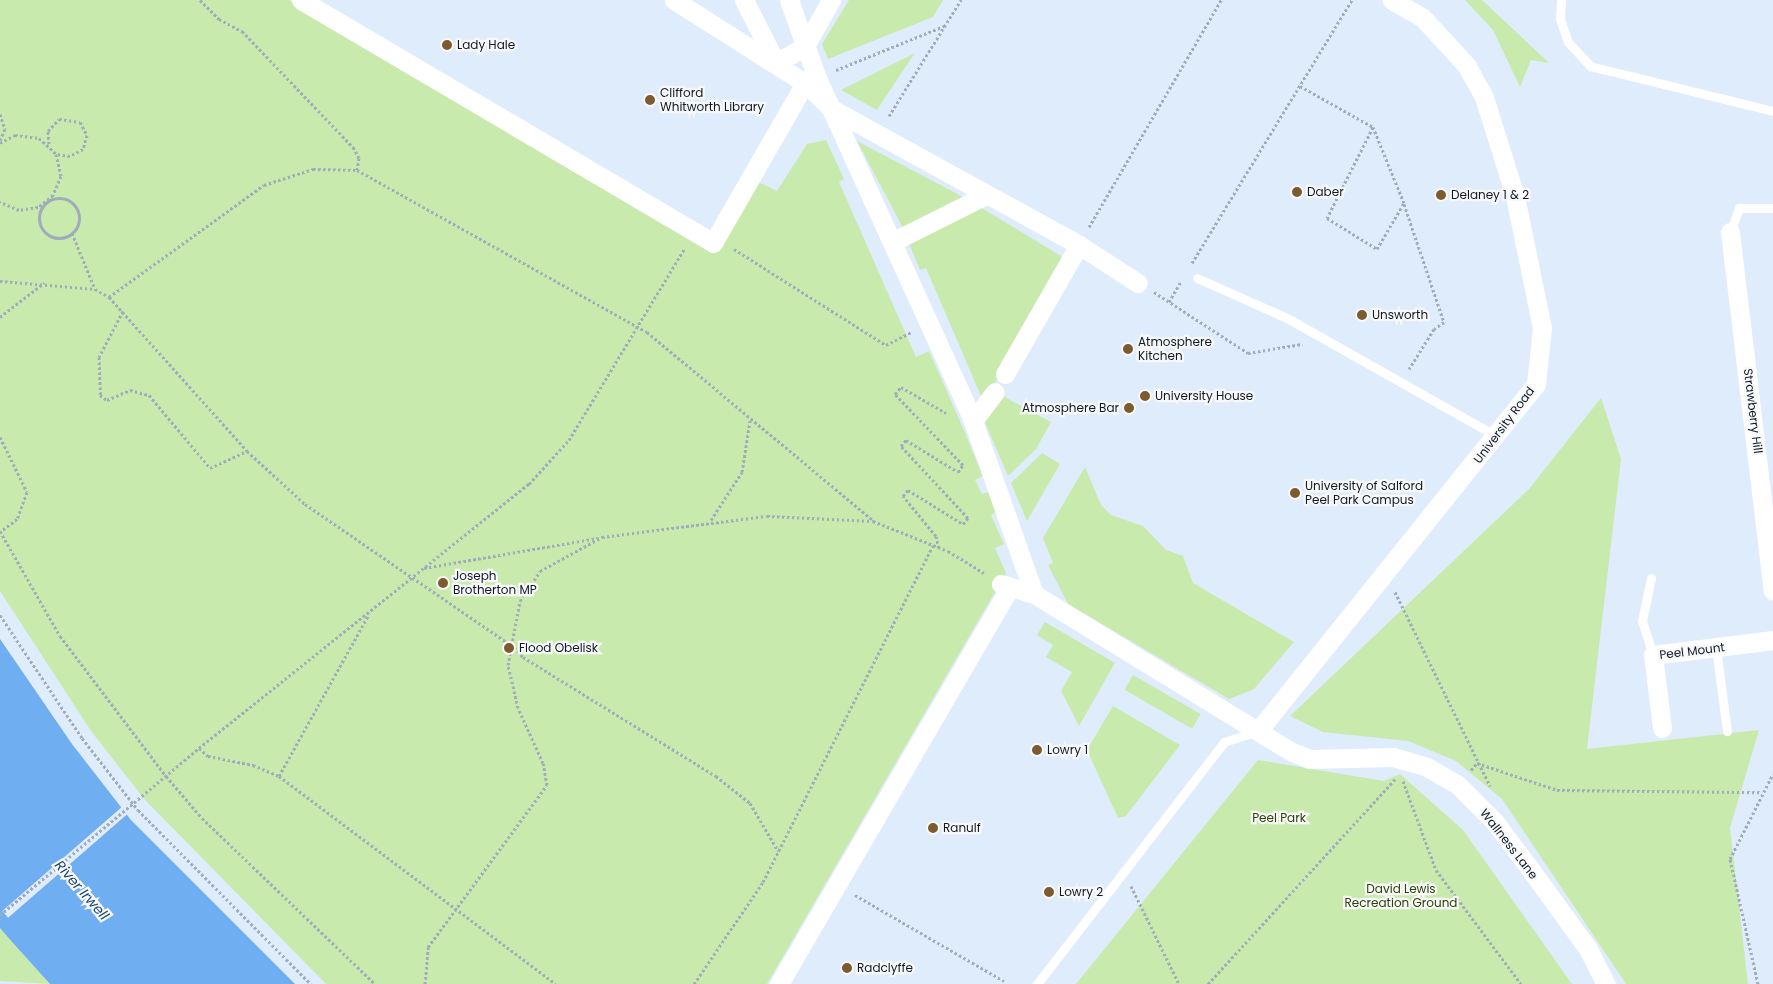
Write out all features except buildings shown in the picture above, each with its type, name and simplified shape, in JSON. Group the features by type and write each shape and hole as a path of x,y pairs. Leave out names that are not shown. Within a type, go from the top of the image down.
{"street":[{"path":"301,0 713,243 811,81 805,46 789,0"},
{"path":"674,0 776,63 811,81 832,109 894,241 974,425 1034,594"},
{"path":"744,0 776,63"},
{"path":"776,63 805,46 832,0"},
{"name":"University Road","path":"1258,731 1387,576 1536,384 1542,328 1514,196 1484,97 1467,66 1424,18 1392,0"},
{"path":"832,109 984,196 1079,245 1138,283"},
{"path":"894,241 984,196"},
{"name":"Strawberry Hill","path":"1730,232 1769,495 1773,590"},
{"path":"1005,374 1079,245"},
{"path":"974,425 995,392"},
{"path":"779,984 1005,586 1034,594"},
{"name":"Wallness Lane","path":"1034,594 1258,731 1310,759 1394,758 1427,767 1458,784 1494,821 1528,866 1588,949 1606,984"},
{"name":"Peel Mount","path":"1662,728 1653,655 1773,640"}],"lane":[{"path":"1561,0 1560,19 1568,42 1590,66 1773,111"},
{"path":"1730,232 1739,208 1773,208"},
{"path":"1197,278 1287,318 1327,343 1496,436"},
{"path":"1651,578 1642,621 1653,655"},
{"path":"1716,648 1727,732"},
{"path":"1037,984 1224,742 1258,731"}],"path":[{"path":"200,0 219,19 242,31 353,147 359,158 357,170"},
{"path":"878,136 961,0"},
{"path":"1079,245 1221,0"},
{"path":"1189,269 1352,0"},
{"path":"811,81 944,26"},
{"path":"1300,86 1373,127 1404,203 1444,322 1434,329 1400,383"},
{"path":"0,114 5,129 0,141"},
{"path":"49,144 48,131 59,119 80,122 87,135 83,149 70,156 56,154"},
{"path":"1373,127 1327,218 1377,249 1404,203"},
{"path":"0,141 27,134 49,144 56,154 61,176 46,202 39,215 43,230 57,238 72,233 79,220 75,205 61,198 46,202 18,210 0,202"},
{"path":"109,296 264,185 313,170 357,170 637,326 700,373 750,421 808,462 874,520 939,548 1005,586"},
{"path":"72,233 95,289"},
{"path":"717,238 886,345 927,318"},
{"path":"0,915 199,748 542,472 588,410 687,246"},
{"path":"1169,302 1184,277"},
{"path":"0,281 44,282 95,289 109,296 247,451 305,504 514,647 523,657 716,776 750,803 778,851"},
{"path":"0,317 44,282"},
{"path":"1138,283 1248,352 1327,343"},
{"path":"123,311 99,357 100,395 107,400 130,390 149,395 210,468 247,451"},
{"path":"939,548 936,536 903,496 908,490 963,524 968,518 901,446 906,440 958,472 963,465 896,394 901,387 974,425"},
{"path":"710,520 742,472 750,421"},
{"path":"0,437 27,492 21,513 0,531 60,636 166,776 215,831 375,984"},
{"path":"424,568 710,520 767,516 874,520"},
{"path":"425,984 428,947 547,785 543,763 512,686 508,665 514,647 520,601 532,580 602,537"},
{"path":"694,984 764,882 932,546"},
{"path":"1387,576 1477,763 1496,796"},
{"path":"279,776 370,611"},
{"path":"0,615 82,738 138,810 311,984"},
{"path":"199,748 208,756 253,764 279,776 556,984"},
{"path":"1477,763 1557,790 1760,792"},
{"path":"1208,984 1400,774 1436,870 1521,984"},
{"path":"1758,984 1730,859 1760,792 1773,774"},
{"path":"1124,871 1179,984"},
{"path":"837,884 1004,980"}],"green space":[{"path":"0,0 289,0 713,249 754,180 777,191 807,144 826,140 844,179 839,182 916,357 929,351 983,476 975,480 982,494 989,492 997,512 991,515 1004,544 995,548 1006,573 767,984 326,984 145,800 91,731 0,591"},
{"path":"849,0 943,0 933,17 828,59 822,44"},
{"path":"1465,0 1482,0 1549,63 1531,60 1520,87 1493,30"},
{"path":"915,53 877,110 841,90"},
{"path":"857,141 965,198 903,228"},
{"path":"980,207 1061,256 1062,261 984,403 926,268 920,270 908,241"},
{"path":"999,394 1051,422 1036,449 1008,476 984,420"},
{"path":"1601,398 1621,459 1587,749 1759,730 1730,828 1748,984 1626,984 1502,799 1456,761 1408,741 1323,732 1290,716 1529,489"},
{"path":"1042,453 1060,464 1027,521 1011,483"},
{"path":"1085,467 1101,505 1111,515 1143,526 1166,550 1183,556 1193,583 1294,642 1254,689 1229,699 1068,604 1048,565 1053,563 1043,538"},
{"path":"1045,622 1115,663 1079,726 1061,691 1072,672 1046,657 1053,645 1037,635"},
{"path":"1133,675 1201,714 1192,729 1124,690"},
{"path":"1113,706 1180,745 1126,816 1118,818 1087,750"},
{"path":"1258,760 1384,781 1400,774 1463,830 1572,984 1076,984"},
{"path":"0,928 13,943 50,984 0,981"}],"water":[{"name":"River Irwell","path":"0,639 72,744 131,820 295,984 50,984 0,928"}],"pier":[{"path":"123,806 129,813 8,918 2,911"}],"place":[{"name":"Lady Hale","path":"447,45"},
{"name":"Clifford Whitworth Library","path":"650,100"},
{"name":"Daber","path":"1297,192"},
{"name":"Delaney 1 & 2","path":"1441,195"},
{"name":"Unsworth","path":"1362,315"},
{"name":"Atmosphere Kitchen","path":"1128,349"},
{"name":"University House","path":"1145,396"},
{"name":"Atmosphere Bar","path":"1129,408"},
{"name":"University of Salford Peel Park Campus","path":"1295,493"},
{"name":"Joseph Brotherton MP","path":"443,583"},
{"name":"Flood Obelisk","path":"509,648"},
{"name":"Lowry 1","path":"1037,750"},
{"name":"Ranulf","path":"933,828"},
{"name":"Lowry 2","path":"1049,892"},
{"name":"Radclyffe","path":"847,968"}],"park label":[{"name":"Peel Park","path":"1279,818"},
{"name":"David Lewis Recreation Ground","path":"1401,896"}]}
